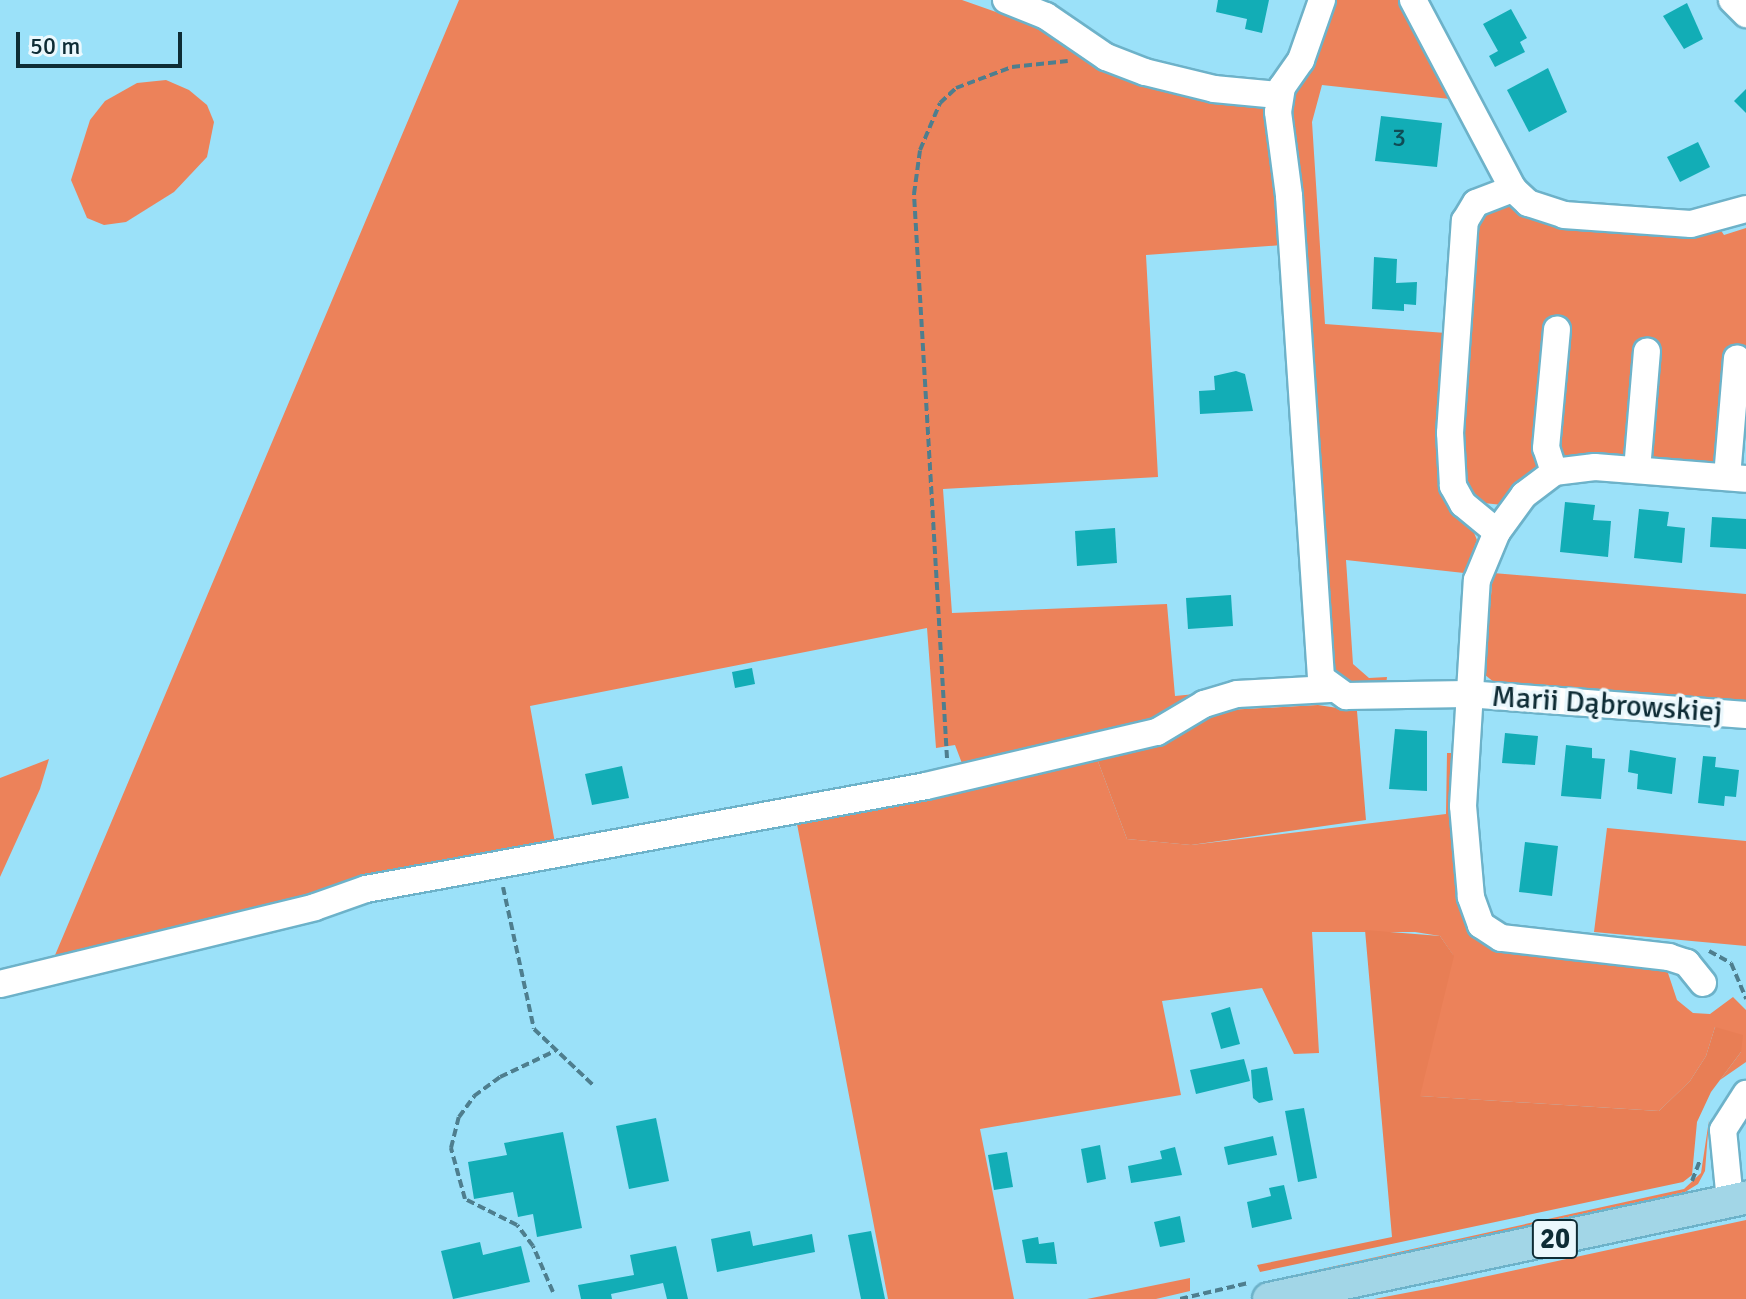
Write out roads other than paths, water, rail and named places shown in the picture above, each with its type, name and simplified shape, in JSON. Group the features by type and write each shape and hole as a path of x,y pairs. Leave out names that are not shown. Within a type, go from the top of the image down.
{"main road":[{"name":"20","path":"1269,1299 1738,1200"}],"street":[{"path":"1006,0 1046,16 1106,57 1214,89 1278,95"},
{"path":"1322,0 1301,60 1278,95 1317,664 1330,689"},
{"path":"1413,0 1513,189 1528,203 1564,215 1691,224 1746,209"},
{"path":"1732,0 1746,14"},
{"path":"1497,532 1463,504 1453,486 1450,433 1465,221 1476,203 1513,189"},
{"path":"1554,472 1546,448 1557,330"},
{"path":"1637,470 1647,351"},
{"path":"1703,983 1687,963 1669,957 1501,938 1481,925 1471,897 1466,856 1467,694 1477,580 1497,532 1524,495 1554,472 1637,470 1736,478 1737,358"},
{"name":"Marii Dąbrowskiej","path":"0,984 315,907 366,889 948,781 1157,732 1204,704 1237,694 1330,689 1346,696 1467,694 1746,715"},
{"path":"1738,1200 1723,1130 1746,1094"}]}
